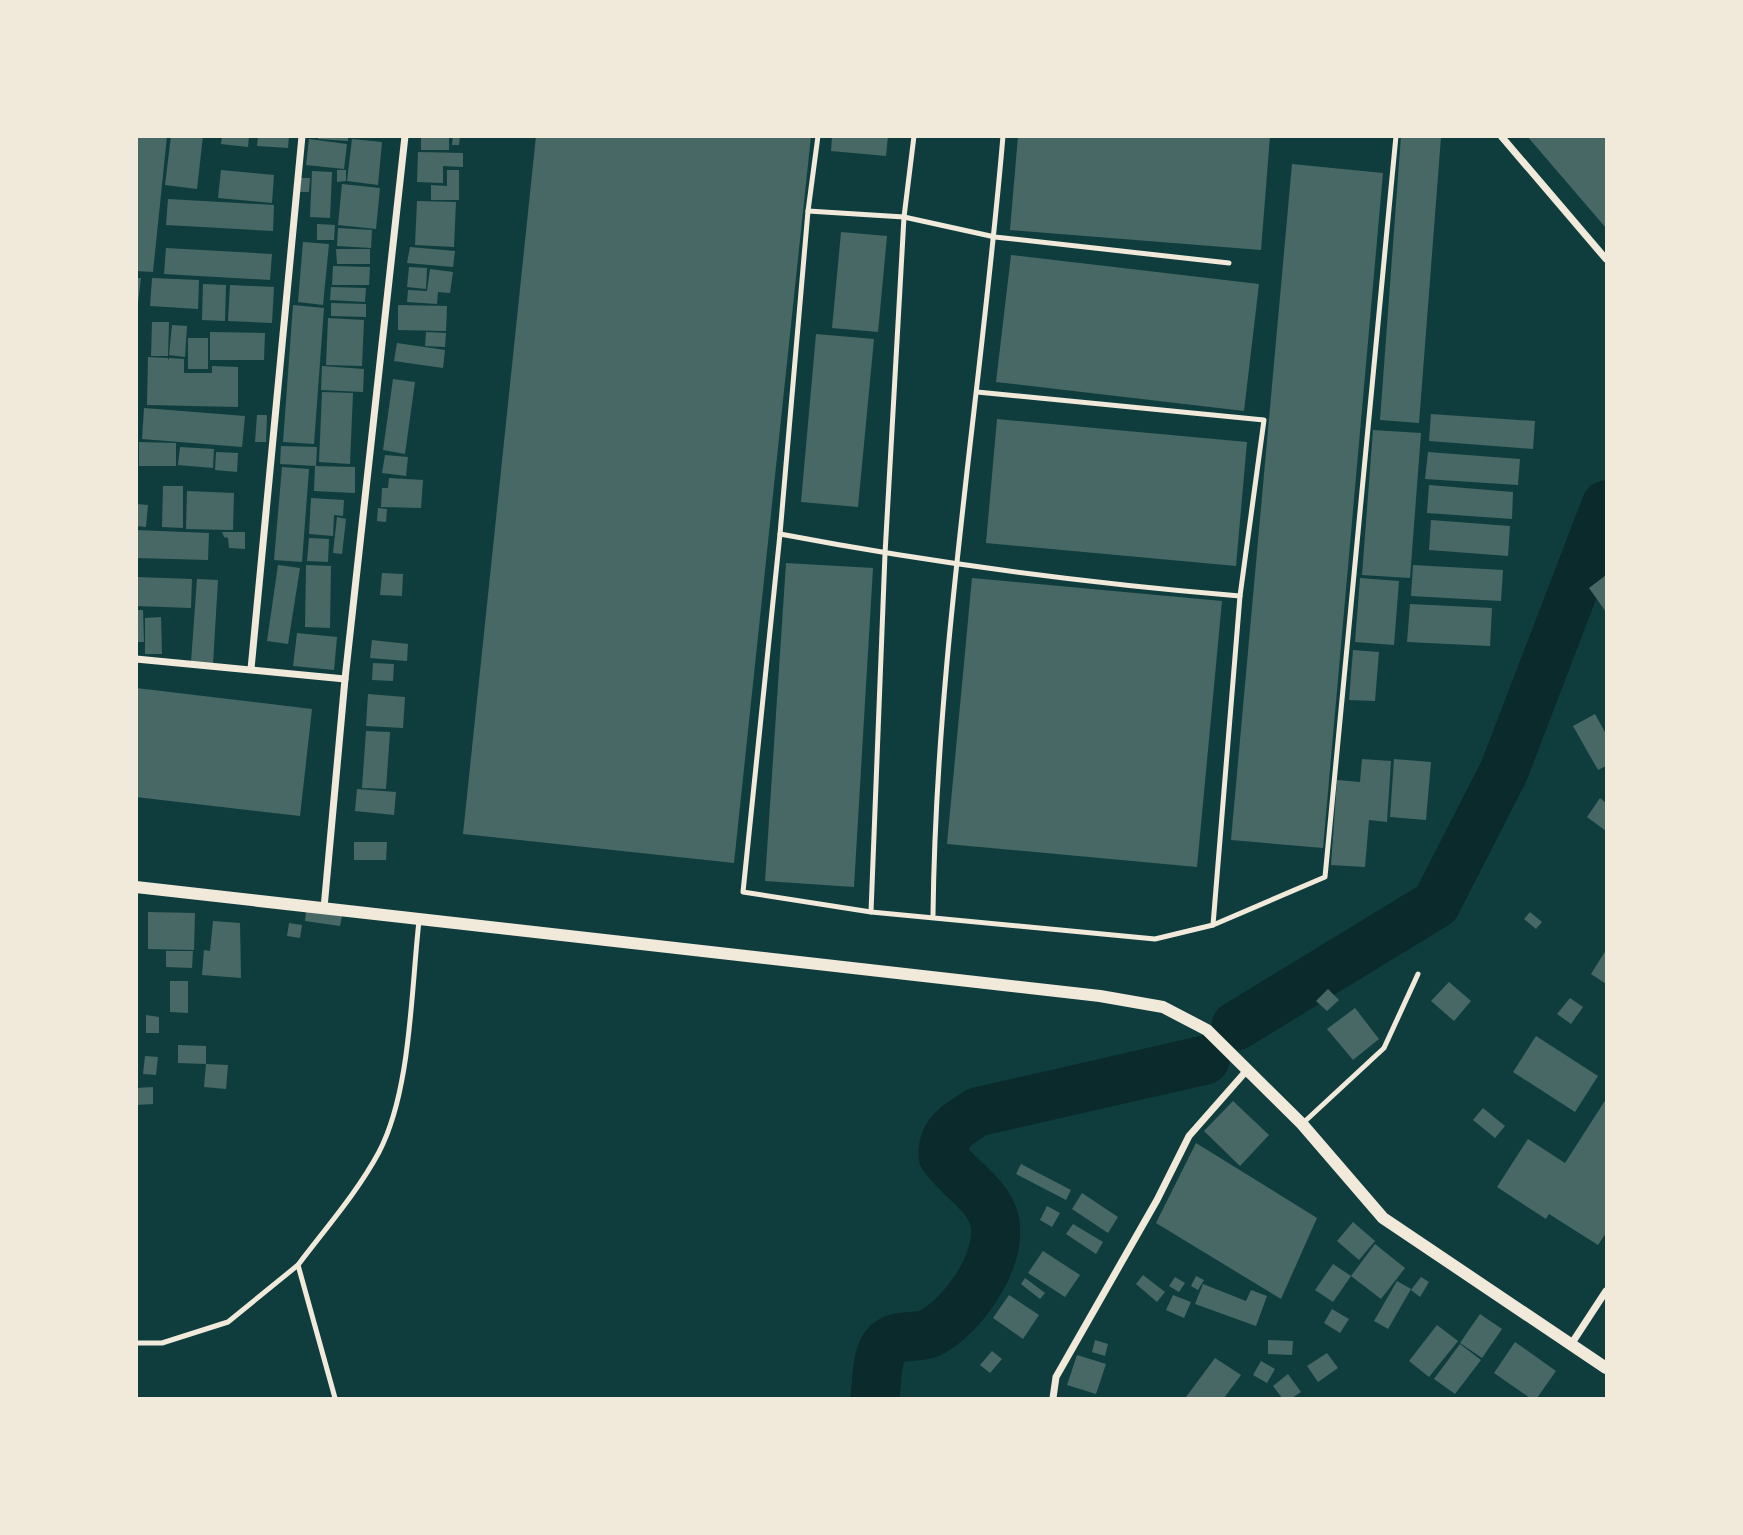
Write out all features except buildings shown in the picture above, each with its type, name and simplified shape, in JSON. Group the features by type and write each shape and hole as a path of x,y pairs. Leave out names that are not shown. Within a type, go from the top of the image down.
{"street":[{"path":"251,668 302,136"},
{"path":"324,908 345,679 405,136"},
{"path":"1501,136 1606,259"},
{"path":"136,659 345,679"},
{"path":"136,887 1133,1000 1163,1007 1188,1017 1207,1030 1248,1069 1302,1124 1383,1219 1606,1368"},
{"path":"1053,1398 1056,1377 1157,1200 1189,1136 1248,1069"},
{"path":"1570,1346 1606,1291"}],"lane":[{"path":"818,136 808,211 780,534 743,892 871,912 933,915 1155,939 1213,925 1325,877 1396,136"},
{"path":"871,912 885,554 904,217 914,136"},
{"path":"933,915 934,842 957,564 995,237 1003,136"},
{"path":"808,211 904,217 995,237 1229,263"},
{"path":"977,392 1264,419 1240,596 1213,925"},
{"path":"780,534 885,554 1112,586 1240,596"},
{"path":"136,1343 162,1343 228,1322 298,1265 343,1206 379,1152 399,1100 420,918"},
{"path":"1302,1124 1384,1048 1418,974"},
{"path":"298,1265 335,1398"}],"waterway":[{"path":"1236,1026 1436,904 1504,771 1606,505"},
{"path":"875,1398 878,1364 885,1346 894,1339 924,1335 943,1325 969,1298 989,1264 996,1229 992,1213 976,1190 943,1156 945,1141 953,1130 977,1112 1205,1060"}]}
